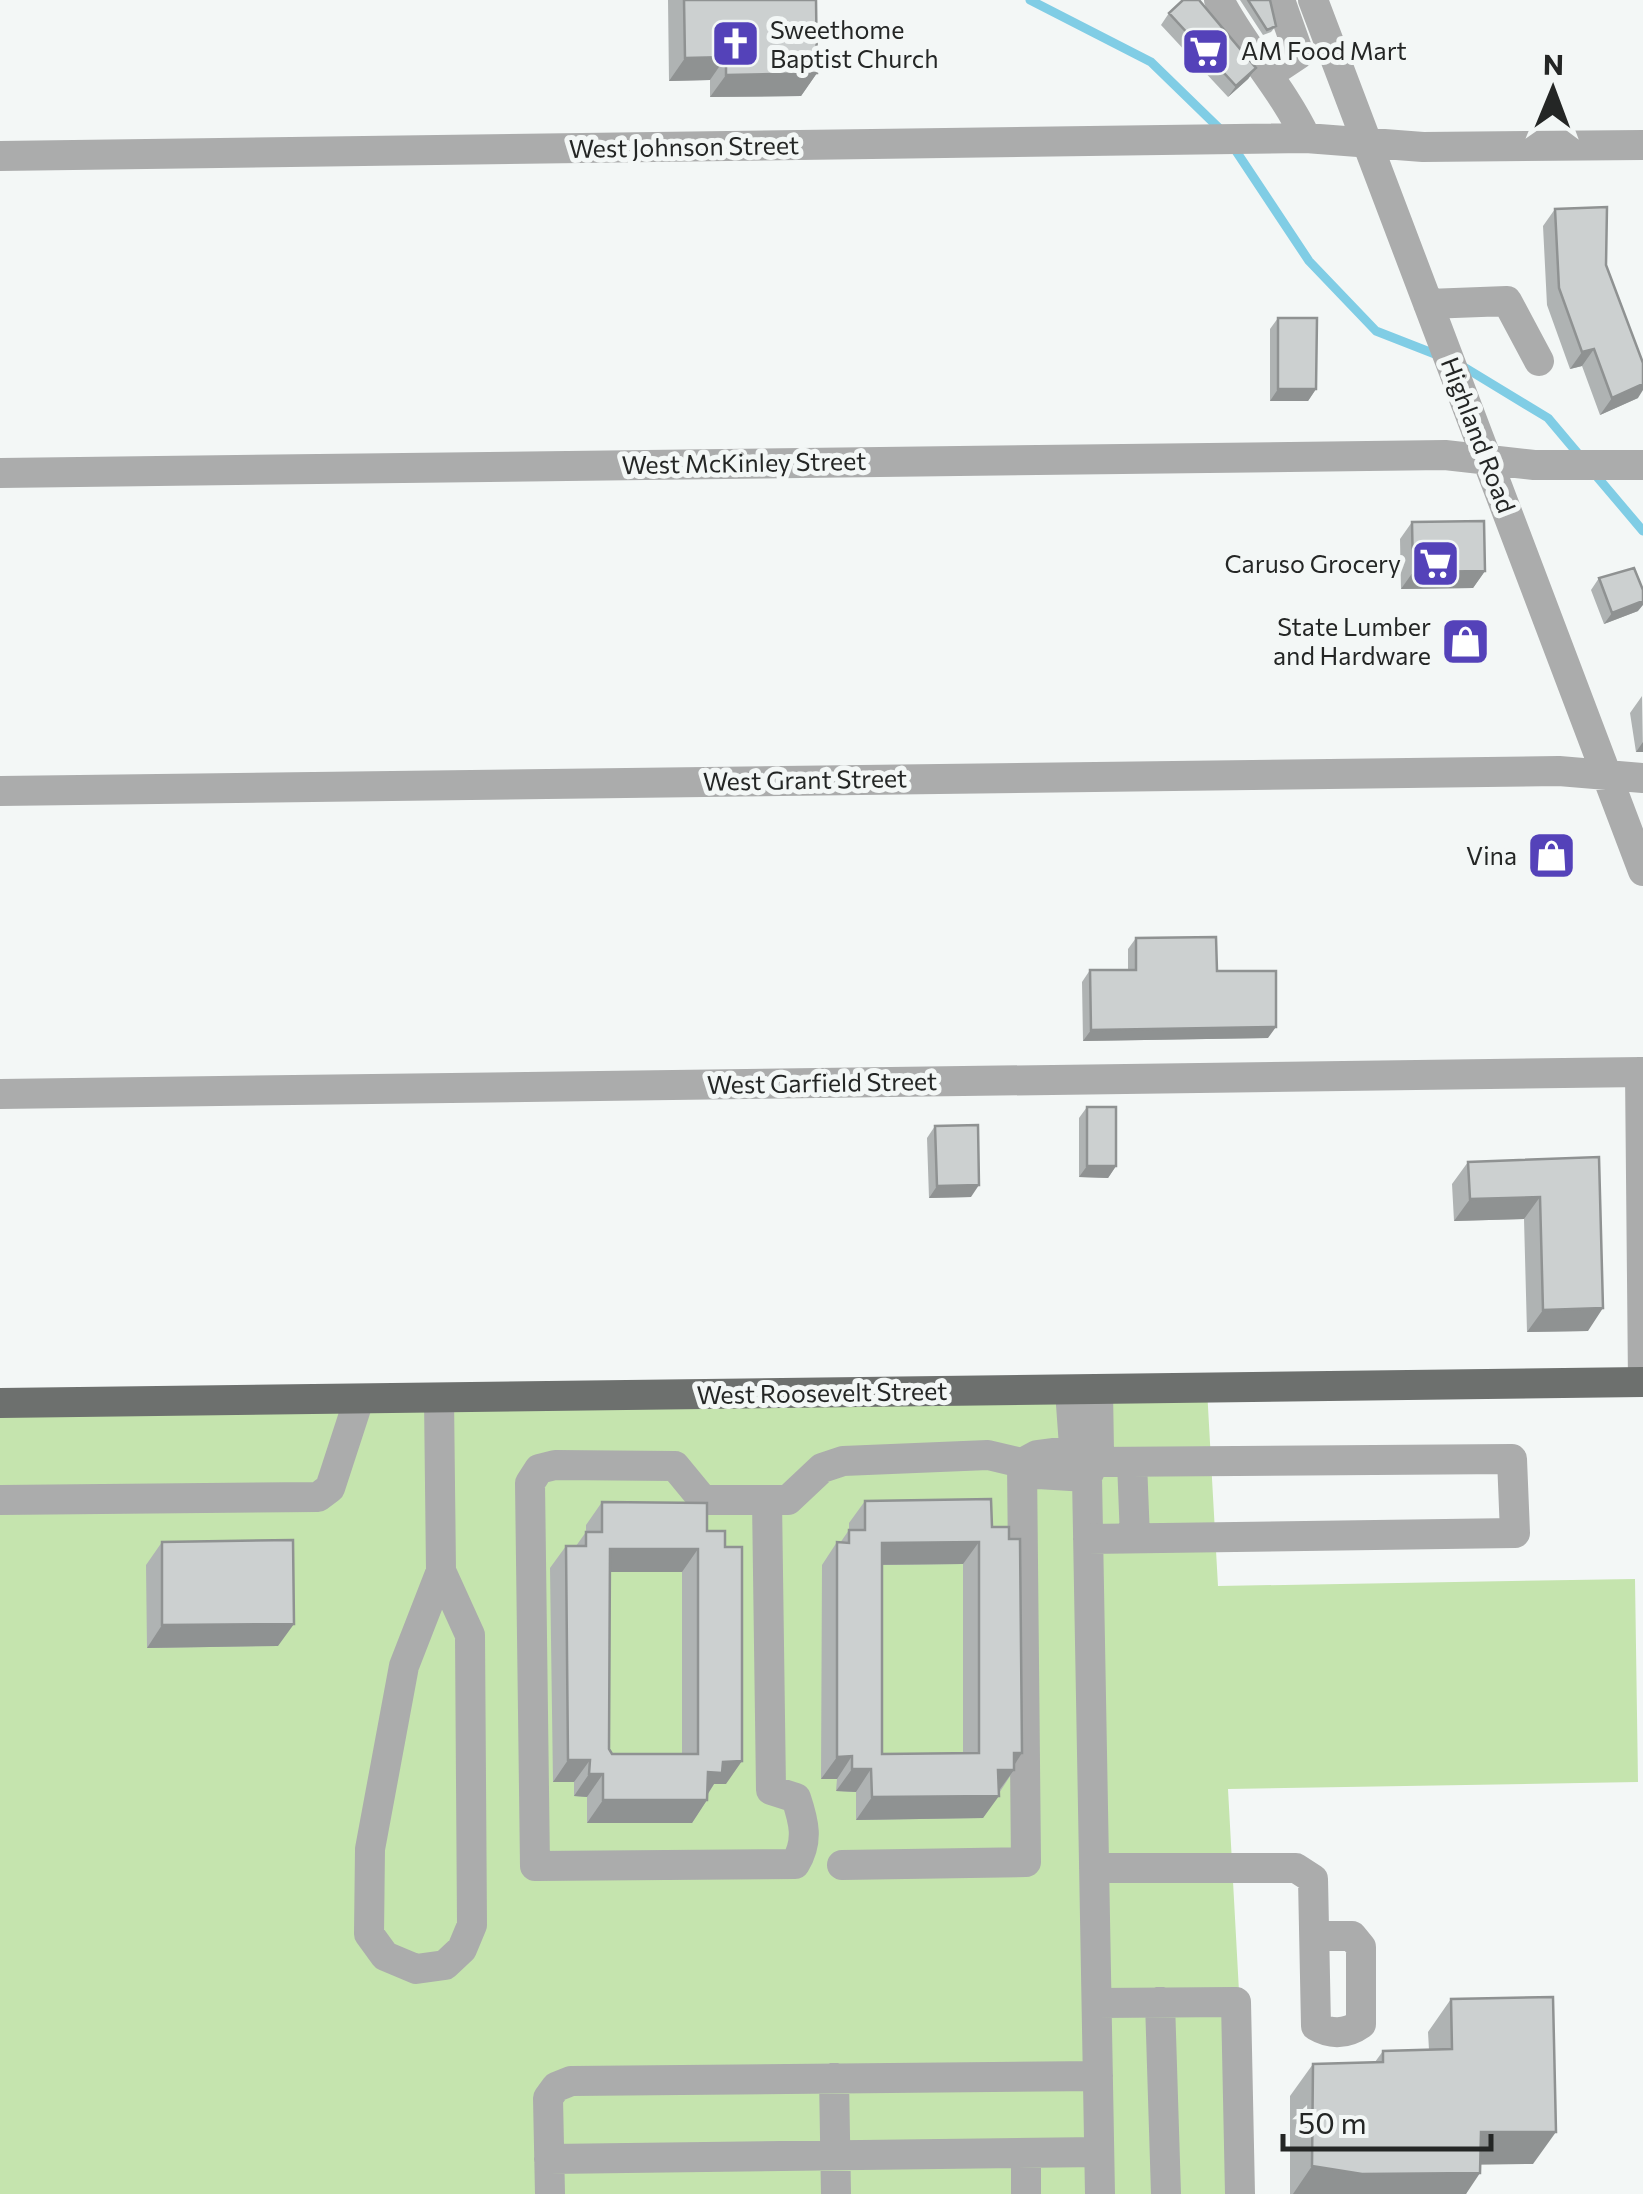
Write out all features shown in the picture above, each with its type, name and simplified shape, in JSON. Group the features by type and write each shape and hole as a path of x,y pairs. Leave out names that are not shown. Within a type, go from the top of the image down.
{"main road":[{"name":"West Roosevelt Street","path":"0,1404 1643,1382"}],"street":[{"path":"1219,0 1244,48 1269,74 1306,138"},
{"path":"1280,0 1300,54"},
{"name":"Highland Road","path":"1313,0 1641,860"},
{"path":"1269,74 1300,54 1331,46"},
{"name":"West Johnson Street","path":"0,156 1306,138 1368,143 1643,146"},
{"path":"1424,296 1508,301 1540,361"},
{"name":"West McKinley Street","path":"0,472 1445,455 1542,464 1636,464"},
{"name":"West Grant Street","path":"0,790 1560,771 1643,778"},
{"path":"1642,1072 1643,1382"},
{"name":"West Garfield Street","path":"0,1094 1642,1072"},
{"path":"1084,1390 1098,1452 1086,1463 1100,2194"},
{"path":"439,1398 442,1571 470,1635 472,1925 462,1949 445,1965 416,1969 385,1956 369,1934 370,1849 404,1666 442,1571"},
{"path":"0,1500 318,1497 330,1488 360,1399"},
{"path":"767,1500 770,1790 796,1798 805,1824 804,1851 795,1864 534,1866 530,1483 539,1469 556,1464 675,1466 703,1500 767,1500 788,1500 822,1468 843,1461 988,1456 1022,1463 1037,1456 1086,1463 1512,1459 1515,1533 1088,1539"},
{"path":"1132,1462 1135,1538"},
{"path":"842,1865 1026,1862 1022,1463"},
{"path":"1094,1868 1296,1868 1314,1879 1315,1936"},
{"path":"1160,2002 1166,2194"},
{"path":"1096,2003 1236,2002 1240,2194"},
{"path":"550,2194 548,2098 556,2087 571,2081 1098,2076"},
{"path":"834,2078 836,2194"},
{"path":"549,2159 1100,2152"},
{"path":"1026,2154 1026,2194"}],"green space":[{"path":"1207,1389 1218,1586 1635,1579 1638,1782 1228,1789 1250,2194 0,2194 0,1402"}],"building":[{"name":"Sweethome Baptist Church","path":"684,0 816,0 817,73 726,75 726,57 685,58"},
{"path":"1183,0 1199,0 1256,68 1236,86 1169,13"},
{"path":"1248,0 1270,0 1276,26 1267,30"},
{"path":"1607,207 1606,265 1643,363 1643,384 1612,398 1594,349 1582,352 1559,288 1555,209"},
{"path":"1278,318 1317,318 1316,389 1278,389"},
{"path":"1484,521 1485,571 1413,572 1412,522"},
{"path":"1634,568 1643,601 1612,613 1599,578"},
{"path":"1216,937 1217,971 1276,971 1276,1027 1091,1030 1090,970 1136,970 1136,938"},
{"path":"1087,1107 1116,1107 1116,1166 1087,1166"},
{"path":"978,1125 979,1185 937,1186 935,1126"},
{"path":"1599,1157 1603,1308 1543,1310 1540,1197 1470,1199 1468,1162"},
{"path":"991,1499 992,1527 1009,1527 1009,1539 1020,1539 1022,1753 1014,1753 1014,1770 998,1770 999,1796 872,1797 871,1769 852,1769 852,1756 837,1757 837,1542 849,1543 849,1530 865,1530 865,1501","holes":["979,1542 979,1753 882,1754 882,1543"]},
{"path":"602,1502 707,1503 707,1531 725,1531 725,1547 742,1547 742,1761 723,1762 722,1773 708,1772 707,1800 603,1800 603,1774 589,1774 590,1760 568,1760 566,1546 586,1546 586,1532 602,1532","holes":["610,1549 698,1549 698,1754 612,1754"]},
{"path":"293,1540 294,1624 162,1625 162,1542"},
{"path":"1553,1997 1556,2132 1481,2132 1480,2173 1362,2174 1312,2166 1313,2064 1383,2062 1383,2051 1452,2049 1451,1999"}],"waterway":[{"path":"1030,0 1151,62 1223,132"},
{"path":"1232,145 1309,261 1376,331 1440,356"},
{"path":"1459,364 1548,418 1580,456"},
{"path":"1593,472 1643,531"}],"place":[{"name":"Sweethome Baptist Church","path":"735,44"},
{"name":"AM Food Mart","path":"1206,51"},
{"name":"Caruso Grocery","path":"1436,564"},
{"name":"State Lumber and Hardware","path":"1466,641"},
{"name":"Vina","path":"1552,856"}]}
